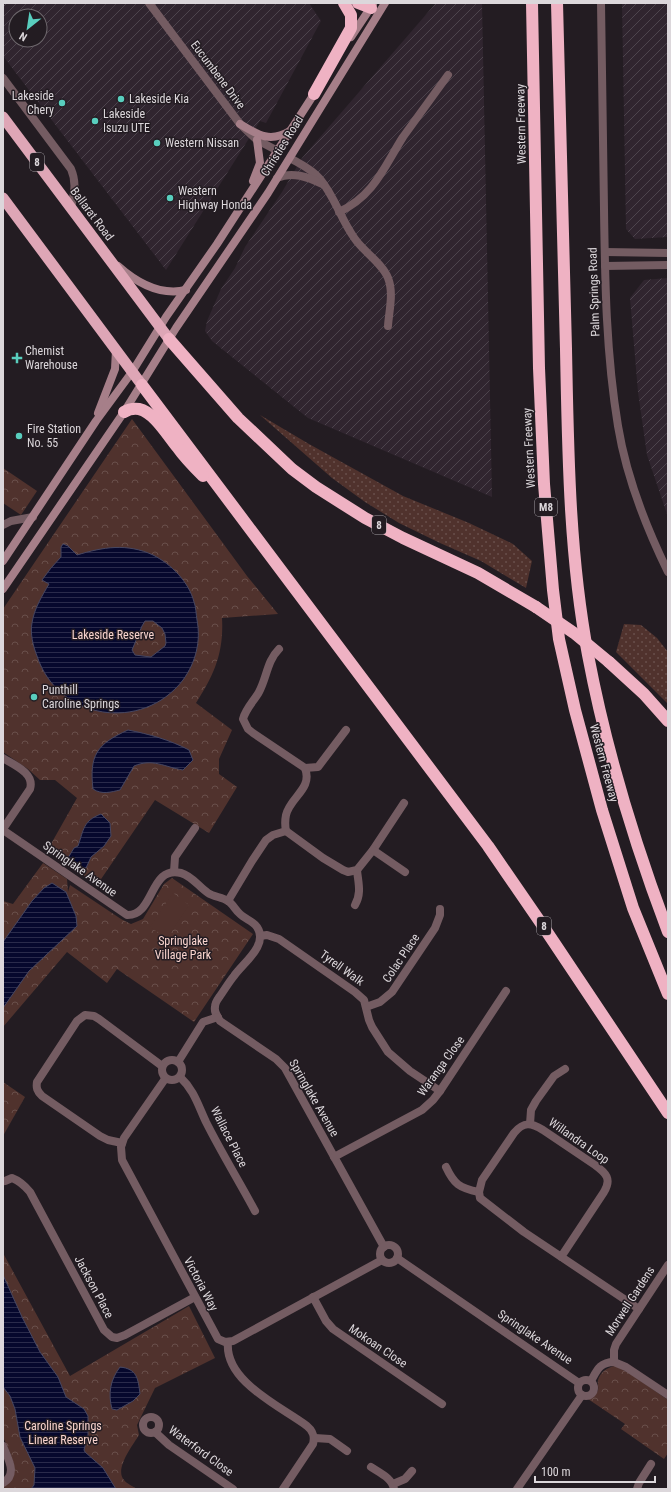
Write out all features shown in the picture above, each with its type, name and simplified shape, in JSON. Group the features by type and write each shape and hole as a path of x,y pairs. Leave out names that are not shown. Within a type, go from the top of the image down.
{"highway":[{"path":"314,94 351,28 352,15 344,3"},
{"path":"358,3 375,5"},
{"name":"Western Freeway","path":"532,3 539,360 544,484 553,590 559,639 575,710 602,810 632,908 668,994"},
{"name":"Western Freeway","path":"558,3 571,516 581,609 588,654 602,719 625,809 648,879 668,932"},
{"name":"Ballarat Road","path":"3,117 160,327"},
{"name":"8","path":"3,198 488,846 668,1113"},
{"name":"8","path":"160,327 238,418 292,469 316,487 365,518 403,538 478,573 536,606 574,633 609,662 644,694 668,721"},
{"path":"124,412 134,408 140,409 147,413 157,422 198,472 240,514"}],"main road":[{"name":"Christies Road","path":"3,589 142,385 169,339 277,178 385,3"},
{"name":"Christies Road","path":"96,421 132,372 160,327 278,151 314,94 375,5"},
{"path":"240,124 258,135 265,137 276,138 290,132"},
{"path":"234,217 259,168 260,158 257,140"},
{"path":"278,151 290,158"},
{"path":"106,254 124,271 148,286 169,292 186,290"},
{"path":"3,561 96,421 115,369 116,350"},
{"path":"51,490 64,499"}],"street":[{"name":"Eucumbene Drive","path":"149,3 240,124 257,140 278,151"},
{"name":"Palm Springs Road","path":"601,3 605,266 609,362 618,426 633,486 658,551 668,572"},
{"path":"339,212 361,199 371,189 403,137 448,75"},
{"path":"3,78 71,169 75,177 76,185 71,208"},
{"path":"290,158 313,172 331,195 354,238 365,252 385,271 388,277 391,294 388,326"},
{"path":"277,178 285,176 303,176 324,186"},
{"path":"605,252 668,253"},
{"path":"605,266 668,265"},
{"path":"3,525 11,521 33,517"},
{"path":"279,648 272,659 263,684 243,719 248,729 306,768 318,767 346,730"},
{"path":"3,758 23,771 30,778 31,784 30,789 3,829"},
{"path":"286,831 286,814 306,782 308,777 306,768"},
{"path":"286,831 323,858 344,870 348,872 357,870 373,850 404,803"},
{"path":"178,1062 203,1022 218,1017 215,1012 216,1002 234,975 254,953 259,943 260,936 256,927 239,914 228,901 208,893 184,874 174,872 175,857 195,828"},
{"name":"Springlake Avenue","path":"3,829 127,915 134,915 141,911 159,880 174,872"},
{"path":"228,901 266,840 273,835 286,831"},
{"path":"373,850 405,872"},
{"path":"355,905 358,900 360,890 357,870"},
{"name":"Colac Place","path":"366,1007 380,1002 392,992 435,928 440,915 440,909"},
{"name":"Tyrell Walk","path":"260,936 267,935 279,939 355,992 364,1000 372,1027 388,1052 405,1067 440,1091"},
{"name":"Waranga Close","path":"334,1157 422,1110 433,1100 506,991"},
{"path":"162,1066 99,1019 94,1016 85,1015 77,1021 37,1082 36,1087 42,1096 100,1136 108,1140 122,1143 130,1128 165,1079"},
{"name":"Springlake Avenue","path":"218,1017 224,1024 281,1063 384,1247"},
{"path":"174,1060 182,1067 182,1074 180,1077 172,1081 165,1079 161,1073 162,1066 167,1061 174,1060"},
{"path":"530,1124 531,1112 536,1101 554,1076 565,1070"},
{"name":"Wallace Place","path":"180,1077 197,1099 205,1120 255,1211"},
{"name":"Willandra Loop","path":"479,1192 482,1180 514,1133 522,1126 530,1124 543,1130 602,1170 608,1180 608,1186 561,1257"},
{"name":"Victoria Way","path":"122,1143 121,1152 125,1168 218,1339 228,1342"},
{"path":"446,1167 452,1180 457,1185 479,1192 480,1198 484,1202 561,1257 639,1309"},
{"name":"Jackson Place","path":"5,1181 12,1178 16,1179 30,1192 97,1318 108,1334 117,1338 125,1335 195,1297"},
{"path":"387,1245 394,1246 398,1251 397,1258 390,1263 382,1260 381,1251 384,1247 387,1245"},
{"name":"Springlake Avenue","path":"397,1258 579,1382"},
{"path":"315,1438 307,1426 246,1384 229,1357 228,1342 233,1341 382,1260"},
{"name":"Morwell Gardens","path":"614,1362 614,1350 616,1344 667,1268"},
{"name":"Mokoan Close","path":"313,1297 326,1321 333,1329 442,1404"},
{"path":"591,1380 600,1366 606,1362 614,1362 626,1367 668,1395"},
{"path":"585,1379 591,1380 594,1385 593,1392 587,1396 582,1395 578,1390 579,1382 585,1379"},
{"path":"516,1489 582,1395"},
{"name":"Waterford Close","path":"155,1432 169,1445 233,1489"},
{"path":"315,1438 330,1439 347,1451"},
{"path":"283,1489 315,1438"},
{"path":"3,1446 11,1468 9,1478 3,1483"},
{"path":"637,1489 651,1464"},
{"path":"371,1467 389,1479 394,1487 412,1472"}],"shaded area":[{"path":"3,3 309,3 321,21 266,123 260,121 166,270 3,56"},
{"path":"436,3 482,3 492,497 308,418 212,341 205,331 207,321 221,289 235,268 245,247 282,192 302,158"},
{"path":"622,3 668,3 668,237 635,239 626,229"},
{"path":"668,278 668,517 647,455 638,392 630,298 644,280"}],"green space":[{"path":"260,415 403,496 469,523 513,544 532,561 526,588 481,561 399,523 365,502 332,478"},
{"name":"Lakeside Reserve","path":"132,419 247,576 278,614 222,618 221,642 213,673 196,703 232,730 219,759 219,774 237,787 209,833 155,800 97,885 47,851 77,798 55,780 40,780 28,769 3,752 3,609"},
{"path":"3,468 37,491 21,515 3,503"},
{"path":"624,624 641,625 657,638 668,652 668,704 616,652"},
{"name":"Springlake Village Park","path":"43,863 67,879 68,892 70,885 131,924 143,919 164,884 172,878 253,934 194,1022 117,969 107,983 67,952 3,1027 3,901 13,904"},
{"path":"173,893 189,905 167,938 150,927"},
{"path":"3,1082 25,1097 3,1136"},
{"name":"Caroline Springs Linear Reserve","path":"3,1253 70,1376 189,1306 215,1358 155,1388 137,1425 139,1435 129,1451 121,1470 124,1480 137,1489 3,1489 3,1487 13,1476 14,1464 3,1437"},
{"path":"615,1366 629,1373 668,1400 668,1453 664,1459 621,1429 625,1424 588,1399 594,1396 597,1392 598,1380 602,1373"}],"water":[{"path":"63,544 68,546 77,555 106,548 124,548 143,551 166,563 184,581 192,595 195,606 198,628 198,643 194,659 183,680 166,697 146,708 124,713 102,712 82,706 63,694 48,678 34,648 31,627 36,608 49,584 42,580 61,557 61,547","holes":["145,621 153,621 162,628 165,634 165,646 151,657 135,655 132,650 142,626"]},
{"path":"128,730 144,733 182,746 189,750 193,760 183,770 153,763 134,766 120,790 110,792 96,791 93,789 92,767 97,752 109,740"},
{"path":"101,814 110,823 111,836 104,846 91,857 86,868 77,869 71,864 68,858 74,848 78,846 87,823"},
{"path":"52,883 66,892 76,916 77,926 29,971 3,1008 3,942 32,901 44,888"},
{"path":"3,1275 40,1352 58,1377 66,1397 84,1409 88,1416 88,1435 84,1450 85,1452 103,1468 116,1489 31,1489 34,1485 35,1468 20,1437 15,1409 10,1396 3,1387"},
{"path":"120,1367 130,1370 136,1375 140,1394 133,1401 117,1410 112,1409 110,1393 112,1382"}],"place":[{"name":"Lakeside Kia","path":"121,99"},
{"name":"Lakeside Chery","path":"62,103"},
{"name":"Lakeside Isuzu UTE","path":"95,121"},
{"name":"Western Nissan","path":"157,143"},
{"name":"Western Highway Honda","path":"170,198"},
{"name":"Chemist Warehouse","path":"17,358"},
{"name":"Fire Station No. 55","path":"19,436"},
{"name":"Punthill Caroline Springs","path":"34,697"}]}
